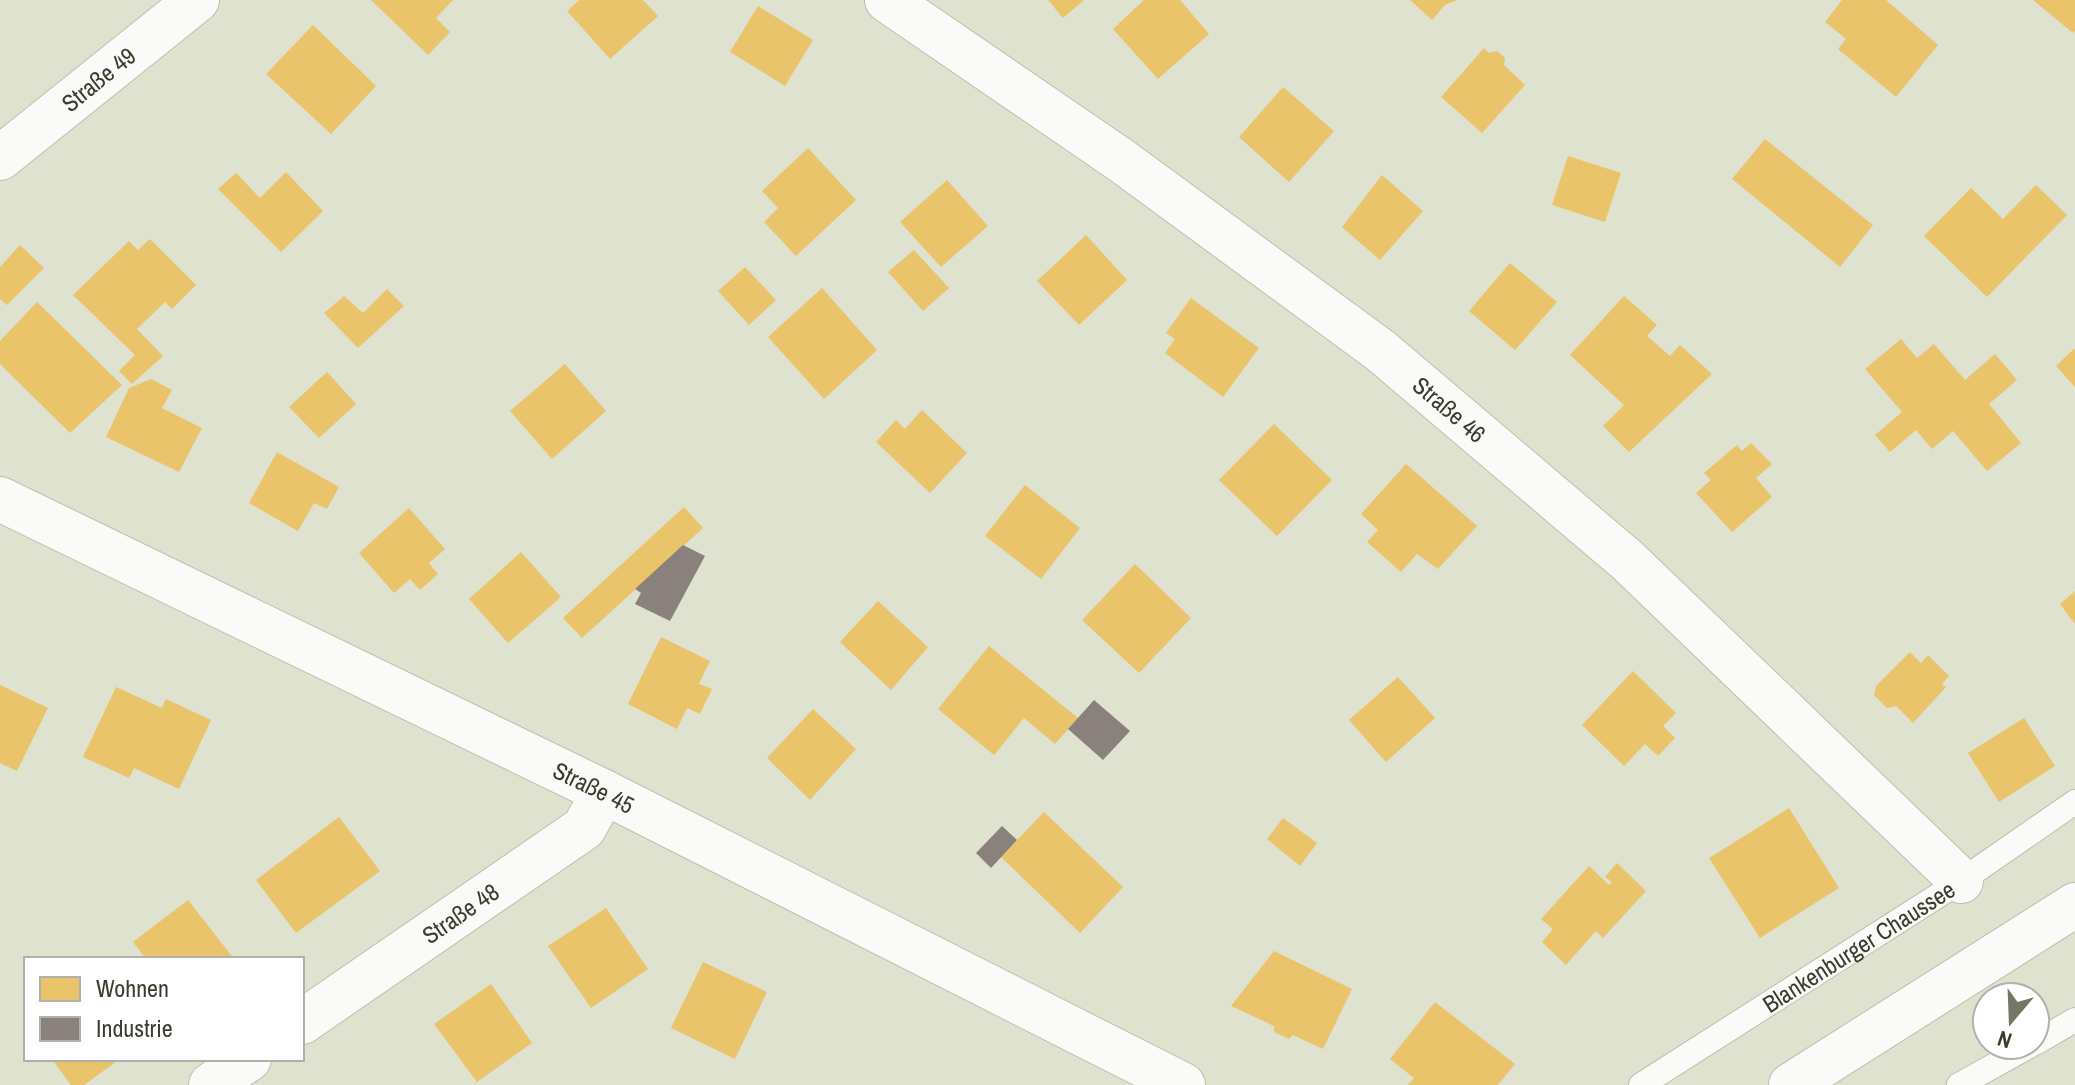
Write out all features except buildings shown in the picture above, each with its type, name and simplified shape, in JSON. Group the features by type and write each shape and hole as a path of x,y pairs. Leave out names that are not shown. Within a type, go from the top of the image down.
{"street":[{"name":"Straße 49","path":"0,158 197,0"},
{"name":"Straße 46","path":"887,0 1122,161 1381,351 1627,560 1961,881"},
{"name":"Straße 45","path":"0,499 604,792 1183,1085"},
{"name":"Straße 48","path":"304,1021 584,828 604,792"},
{"path":"1791,1085 2075,905"},
{"path":"211,1085 246,1061"}],"lane":[{"name":"Blankenburger Chaussee","path":"1641,1085 1961,881 2075,802"},
{"path":"2051,1034 2075,1020"},
{"path":"1959,1085 2002,1061"}]}
